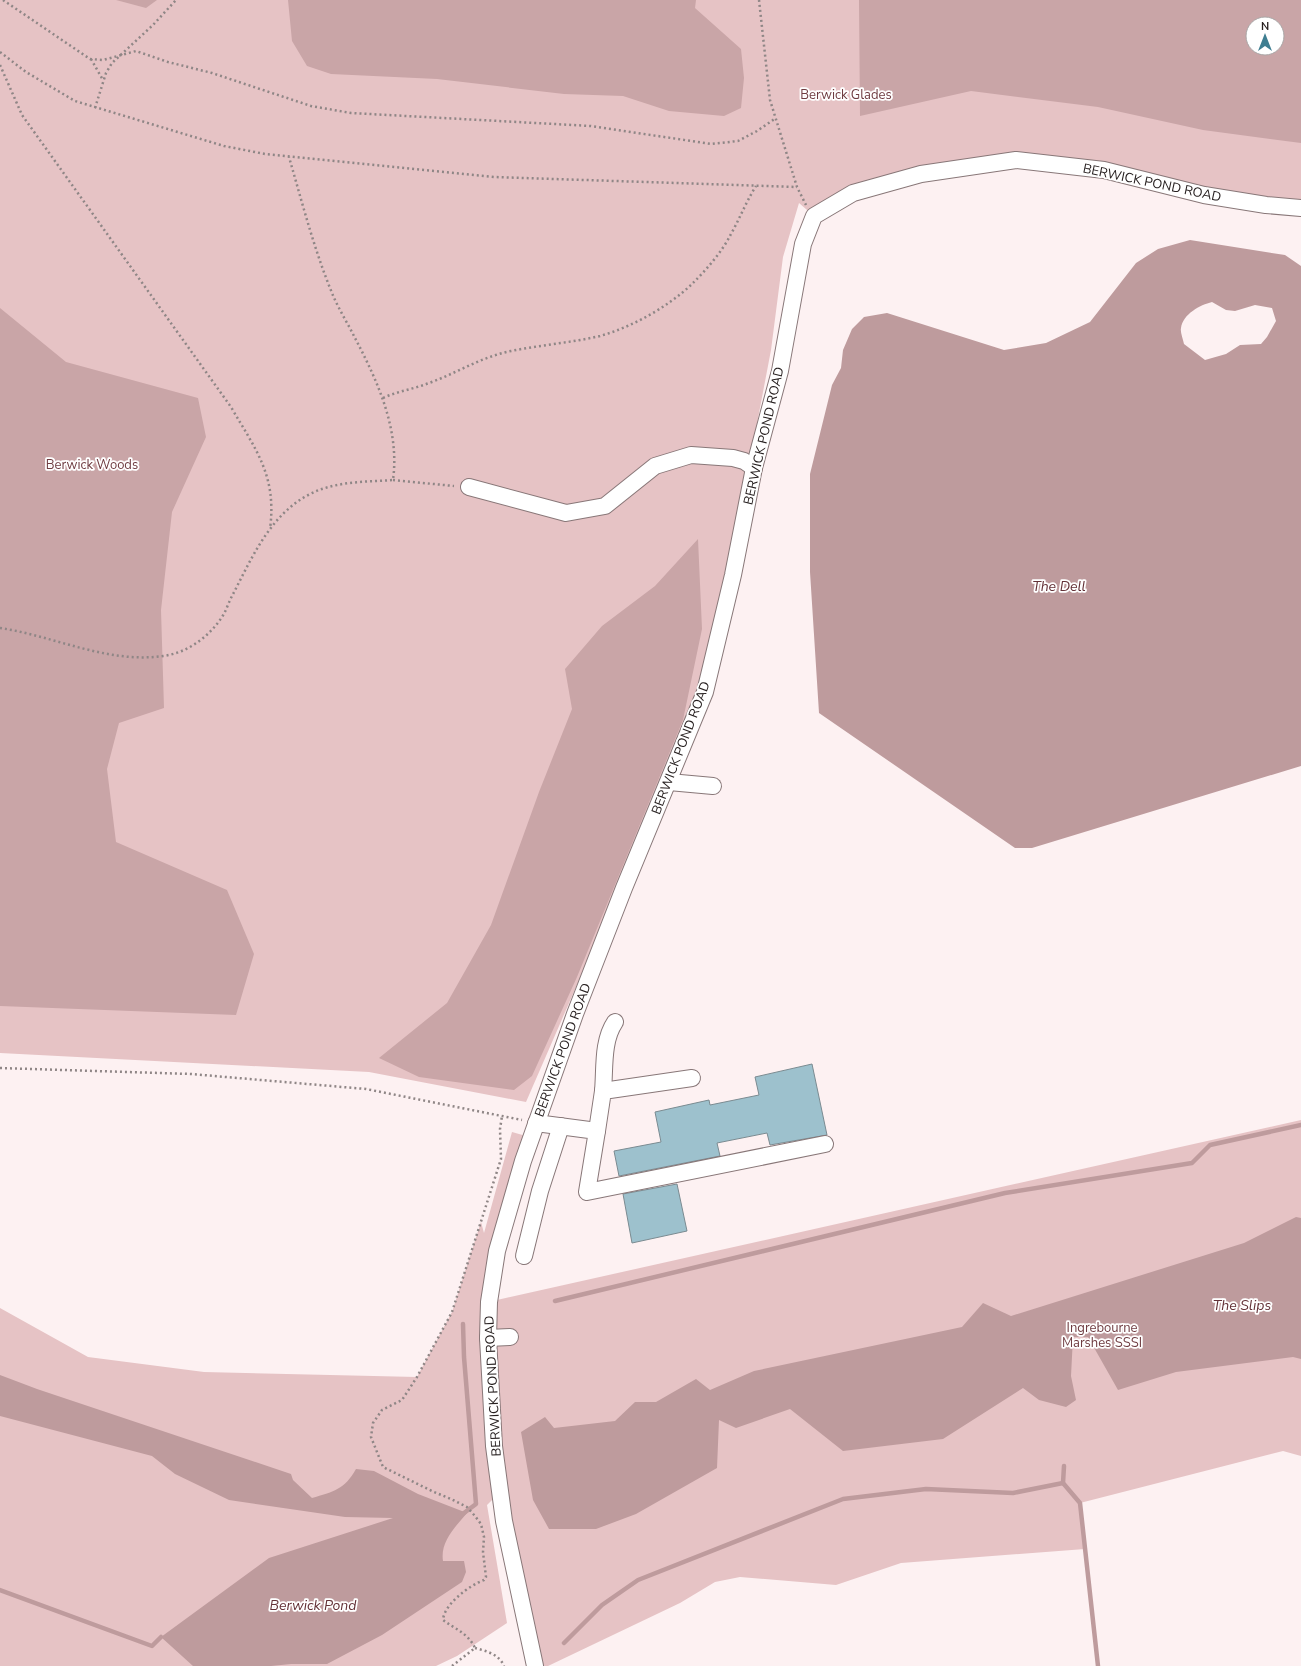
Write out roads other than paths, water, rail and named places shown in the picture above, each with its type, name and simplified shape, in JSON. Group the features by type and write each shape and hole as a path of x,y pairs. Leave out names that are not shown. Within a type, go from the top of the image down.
{"street":[{"name":"BERWICK POND ROAD","path":"535,1666 504,1521 494,1446 488,1338 489,1302 497,1252 523,1161 580,1000 624,888 705,692 733,575 754,468 780,370 803,244 814,216 853,193 921,174 1016,160 1104,170 1204,195 1266,205 1301,208"},
{"path":"469,487 566,513 605,506 655,466 691,455 733,458 744,461 754,468"},
{"path":"668,782 713,786"},
{"path":"615,1022 609,1034 606,1047 603,1091 586,1192 825,1144"},
{"path":"603,1091 692,1078"},
{"path":"536,1123 597,1131"},
{"path":"524,1256 540,1191 561,1126"},
{"path":"488,1338 510,1337"}],"water":[{"name":"The Dell","path":"1190,240 1285,255 1301,266 1301,766 1032,848 1015,848 819,713 810,572 810,474 832,385 841,368 843,350 852,329 864,317 887,313 1004,350 1046,343 1090,322 1136,263 1158,249","holes":["1212,302 1226,310 1235,311 1255,305 1272,308 1276,321 1267,337 1261,344 1240,345 1226,354 1205,360 1184,344 1181,331 1182,323 1193,311 1202,305"]},
{"name":"The Slips","path":"1296,1217 1301,1218 1301,1359 1293,1357 1176,1372 1118,1390 1088,1337 1073,1337 1071,1376 1076,1400 1066,1407 1039,1400 1023,1388 943,1439 843,1451 790,1409 736,1428 719,1420 717,1468 636,1514 596,1529 549,1529 533,1500 521,1432 545,1417 554,1428 615,1421 635,1402 656,1402 696,1379 710,1390 754,1371 962,1327 983,1303 1011,1316 1244,1243"},
{"name":"Berwick Pond","path":"0,1375 37,1389 291,1474 293,1480 312,1498 338,1489 352,1476 356,1469 374,1471 418,1494 467,1513 449,1535 443,1554 443,1561 464,1561 466,1572 462,1582 382,1635 327,1664 193,1666 161,1637 269,1558 393,1518 345,1517 229,1500 175,1474 152,1456 0,1416"}],"waterway":[{"path":"555,1301 1005,1193 1192,1163 1210,1145 1301,1125"},
{"path":"460,1516 476,1504 464,1357 463,1324"},
{"path":"1064,1466 1063,1483 1080,1503 1098,1666"},
{"path":"564,1643 602,1605 638,1580 843,1499 926,1489 1013,1493 1063,1483"},
{"path":"0,1590 152,1646 161,1637"}],"park label":[{"name":"Berwick Glades","path":"846,95"},
{"name":"Berwick Woods","path":"92,465"},
{"name":"Ingrebourne Marshes SSSI","path":"1102,1336"}]}
